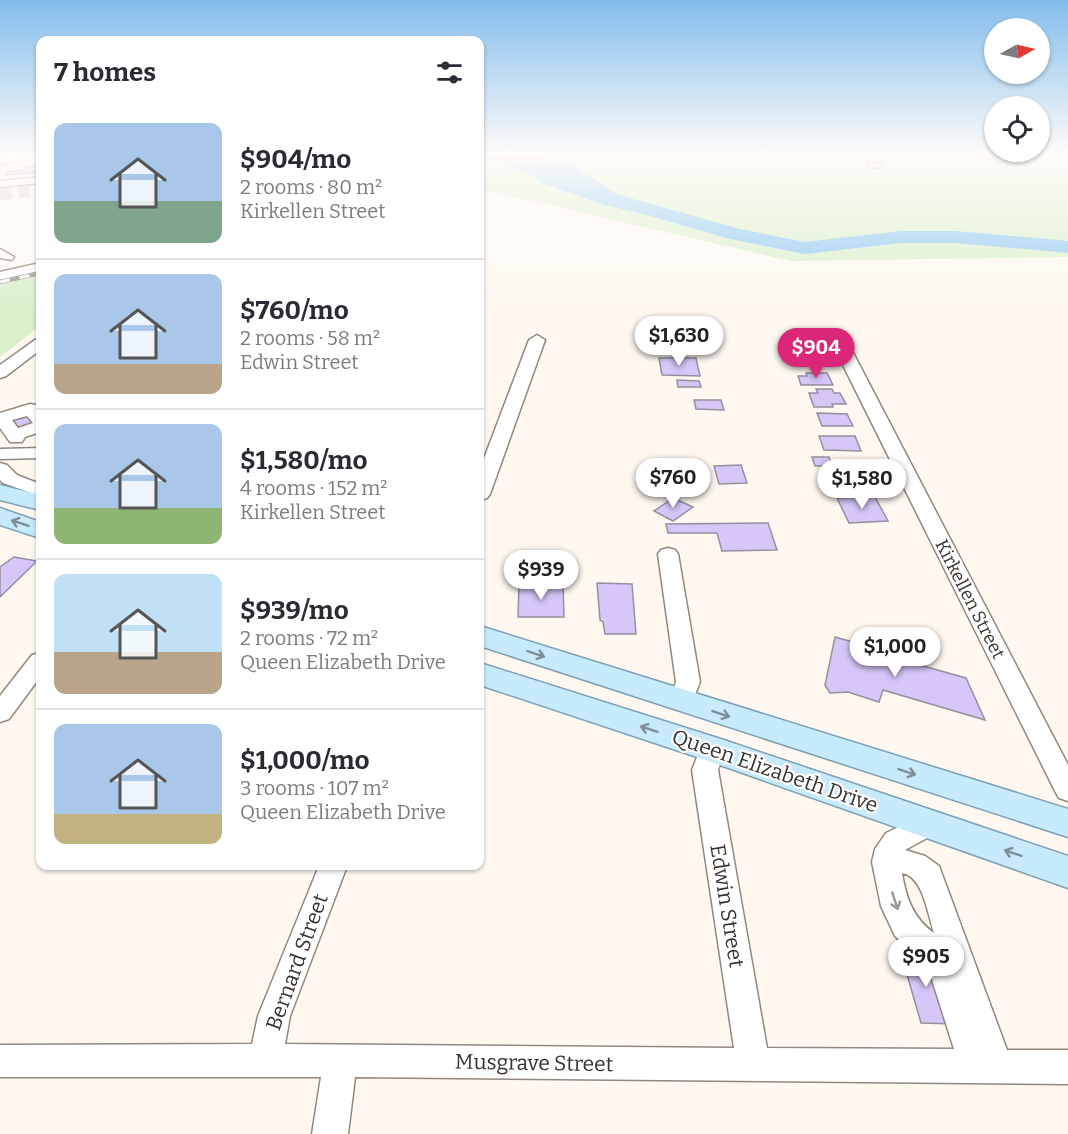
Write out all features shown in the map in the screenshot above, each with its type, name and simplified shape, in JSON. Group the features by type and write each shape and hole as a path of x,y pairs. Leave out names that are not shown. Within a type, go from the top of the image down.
{"main road":[{"path":"3,480 36,501"},
{"path":"0,516 36,529"},
{"name":"Queen Elizabeth Drive","path":"484,637 1068,823"},
{"name":"Queen Elizabeth Drive","path":"484,675 712,749 1068,872"}],"street":[{"path":"0,276 36,268"},
{"path":"484,475 489,451 537,340"},
{"name":"Kirkellen Street","path":"840,343 1068,791"},
{"path":"0,380 36,346"},
{"path":"0,373 19,361"},
{"path":"36,416 30,409 2,418 16,438 17,434 36,427"},
{"path":"0,454 36,453"},
{"path":"3,480 36,460"},
{"path":"3,480 36,489"},
{"path":"668,554 688,682 681,701"},
{"path":"0,713 36,666"},
{"name":"Edwin Street","path":"712,749 705,770 753,1065"},
{"path":"928,824 898,840 890,848 886,862 887,875 902,923 940,956 986,1066"},
{"path":"886,862 903,861 915,864 929,875 986,1066"},
{"name":"Bernard Street","path":"265,1060 274,1016 331,870"},
{"path":"330,1134 340,1060"},
{"name":"Musgrave Street","path":"0,1061 340,1060 1068,1067"}],"green space":[{"path":"562,208 1068,208 1068,257 791,261"},
{"path":"36,276 36,329 0,357 0,285"}],"water":[{"path":"618,208 652,208 674,215 661,218"}],"building":[{"path":"787,341 816,341 819,349 790,349"},
{"path":"790,354 817,354 821,363 793,363"},
{"path":"659,358 696,358 700,376 662,375"},
{"path":"806,373 827,373 833,385 801,385 798,376 807,376"},
{"path":"677,380 699,381 701,387 678,387"},
{"path":"816,389 832,389 834,393 840,393 846,404 814,407 809,393 818,393"},
{"path":"694,400 721,400 724,410 696,409"},
{"path":"36,407 36,426 21,432 7,417"},
{"path":"817,413 847,414 853,426 822,426"},
{"path":"819,436 855,436 861,451 824,450"},
{"path":"812,457 829,457 832,466 815,466"},
{"path":"833,461 867,461 873,476 839,476"},
{"path":"741,465 747,483 719,484 714,466"},
{"path":"664,473 688,486 673,495 650,482"},
{"path":"875,497 888,521 849,523 837,498"},
{"path":"673,498 693,507 673,521 654,511"},
{"path":"768,523 777,550 722,551 717,533 668,533 666,524"},
{"path":"14,557 36,561 0,597 0,567"},
{"path":"597,583 632,584 636,634 605,634 603,622 600,620"},
{"path":"519,584 563,584 564,617 518,617"},
{"path":"858,636 880,642 880,654 966,678 985,720 883,690 879,702 848,692 830,693 825,685 835,637 856,643"},
{"path":"897,940 908,940 912,957 934,958 955,1024 921,1023"}],"waterway":[{"path":"643,208 737,235 805,248 901,237 956,237 1068,247"}],"railway":[{"path":"0,282 36,274"}]}
